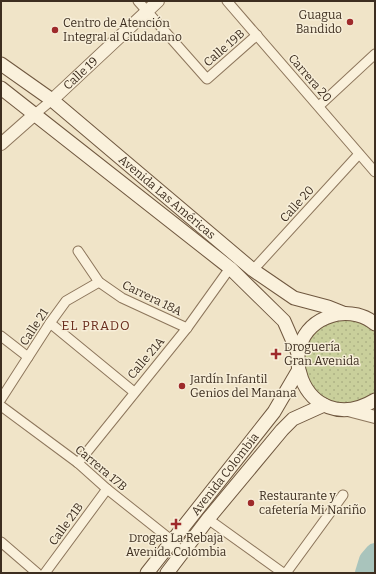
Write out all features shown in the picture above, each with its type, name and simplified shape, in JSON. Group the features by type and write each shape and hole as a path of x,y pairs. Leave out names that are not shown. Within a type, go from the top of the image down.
{"main road":[{"name":"Avenida Las Américas","path":"1,64 52,100 253,270 294,298 328,307 343,313 358,315 374,321"},
{"name":"Avenida Las Américas","path":"1,88 230,268 284,321 298,353"},
{"path":"343,313 327,316 314,325 303,337 298,353 298,371 307,391 324,405 336,409 348,410 362,407 375,400"},
{"name":"Avenida Colombia","path":"146,573 274,412 298,371"},
{"name":"Avenida Colombia","path":"167,573 208,519 282,430 294,420 324,405"}],"street":[{"path":"138,1 147,12"},
{"name":"Calle 19","path":"1,144 52,100 158,1"},
{"name":"Carrera 20","path":"227,1 375,172"},
{"name":"Calle 19B","path":"147,12 207,79 257,35"},
{"path":"319,106 375,54"},
{"name":"Calle 20","path":"253,270 358,154"},
{"name":"Carrera 18A","path":"78,251 99,282 122,298 187,328"},
{"name":"Calle 21A","path":"78,463 187,328 230,268"},
{"name":"Calle 21","path":"1,399 66,301 99,282"},
{"path":"50,323 134,392"},
{"path":"1,336 28,358"},
{"name":"Carrera 17B","path":"1,406 78,463 107,489 171,541 182,553"},
{"path":"348,410 375,417"},
{"name":"Calle 21B","path":"45,573 107,489"},
{"path":"208,519 272,570 285,573 343,495"},
{"path":"1,542 37,573"}],"green space":[{"path":"340,315 375,326 375,398 346,408 309,390 301,350 311,330"}],"waterway":[{"path":"365,573 369,560 375,553"}],"place":[{"name":"Guagua Bandido","path":"350,22"},
{"name":"Centro de Atención Integral al Ciudadano","path":"55,30"},
{"name":"Droguería Gran Avenida","path":"276,354"},
{"name":"Jardín Infantil Genios del Manana","path":"182,386"},
{"name":"Restaurante y cafetería Mi Nariño","path":"251,503"},
{"name":"Drogas La Rebaja Avenida Colombia","path":"176,524"}],"district":[{"name":"EL PRADO","path":"96,325"}]}
